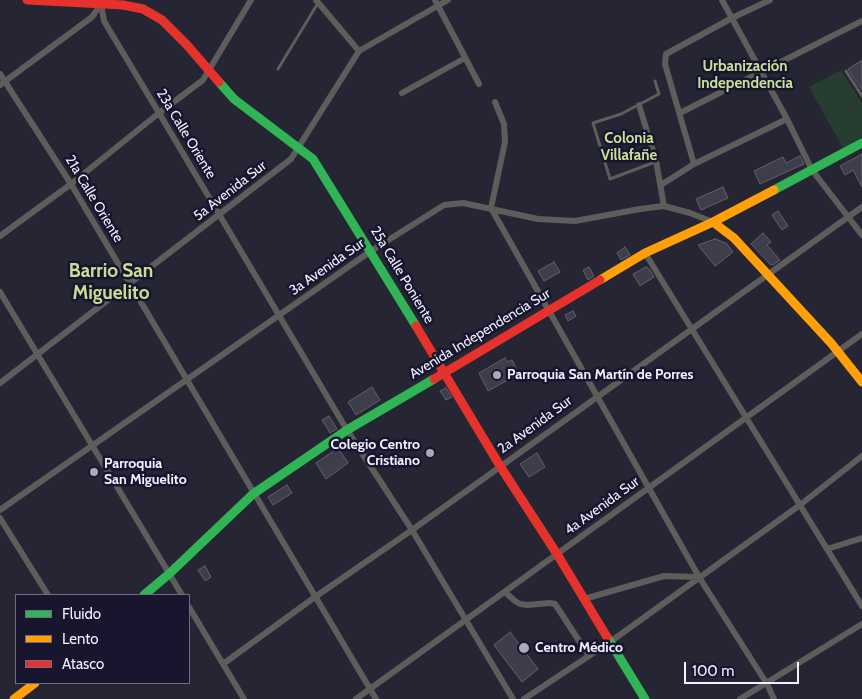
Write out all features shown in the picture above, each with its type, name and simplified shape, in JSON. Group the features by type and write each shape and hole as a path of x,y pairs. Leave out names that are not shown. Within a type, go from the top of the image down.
{"street":[{"name":"25a Calle Poniente","path":"27,0 101,4 122,3 143,10 162,20 241,105 310,156 319,167 372,251 500,466 557,554 645,699"},
{"path":"0,236 71,184 159,113 201,82 252,0"},
{"name":"5a Avenida Sur","path":"0,383 288,162 299,148 359,51 436,3 448,0"},
{"path":"722,0 787,119 812,170 862,235"},
{"path":"694,164 665,64 666,54 732,18 770,0"},
{"path":"319,1 359,51"},
{"path":"436,3 479,84"},
{"path":"2,83 92,17 101,4"},
{"name":"23a Calle Oriente","path":"101,4 104,21 219,215 347,430 412,530 513,699"},
{"path":"680,112 762,73 862,21"},
{"path":"402,93 465,58"},
{"name":"21a Calle Oriente","path":"0,74 2,83 71,184 376,699"},
{"path":"495,102 504,124 505,142 491,208 699,577 767,684 774,699"},
{"path":"639,104 656,161 664,206"},
{"path":"661,185 694,164 787,119"},
{"name":"Avenida Independencia Sur","path":"145,594 254,494 347,430 645,253 713,222 862,143"},
{"name":"3a Avenida Sur","path":"0,510 372,251 444,205 463,203 538,219 574,221 664,206 713,222"},
{"name":"2a Avenida Sur","path":"224,664 862,207"},
{"path":"713,222 734,238 838,352 862,382"},
{"path":"645,253 862,606"},
{"path":"0,292 181,594"},
{"name":"4a Avenida Sur","path":"356,699 862,334"},
{"path":"524,699 610,642 800,505 862,456"},
{"path":"0,518 47,594"},
{"path":"827,549 862,538"},
{"path":"584,599 664,576 699,577"},
{"path":"505,592 520,604 555,604 589,656"},
{"path":"190,609 244,699"},
{"path":"740,699 862,624"},
{"path":"14,699 34,684"}],"lane":[{"path":"278,69 319,1"},
{"path":"846,71 862,96"},
{"path":"655,81 659,94 627,109 621,114 593,123 610,178 656,161"}],"green space":[{"path":"841,70 862,103 862,137 843,148 809,87"}],"building":[{"path":"862,60 862,90 848,69"},
{"path":"862,154 862,187 853,170 845,175 840,166"},
{"path":"800,156 804,164 760,184 754,171 783,157 786,163"},
{"path":"723,187 728,198 701,210 696,199"},
{"path":"778,211 788,226 782,230 772,215"},
{"path":"763,233 771,242 767,245 780,260 773,265 751,244"},
{"path":"715,239 726,243 733,252 715,266 698,245"},
{"path":"625,247 630,255 621,260 617,253"},
{"path":"554,262 560,272 544,281 538,271"},
{"path":"589,267 594,276 588,280 583,270"},
{"path":"646,267 654,277 640,286 633,274"},
{"path":"530,300 534,307 523,314 519,306"},
{"path":"573,311 576,316 568,321 565,315"},
{"name":"Parroquia San Martín de Porres","path":"505,358 507,362 512,360 517,370 512,372 515,376 488,391 479,373"},
{"path":"372,387 380,400 356,415 348,402"},
{"path":"446,388 452,397 446,400 440,391"},
{"path":"329,416 337,429 330,433 322,420"},
{"path":"338,448 348,463 326,479 316,463"},
{"path":"537,453 545,467 529,477 520,464"},
{"path":"287,485 292,493 273,505 268,497"},
{"path":"205,566 211,577 205,581 198,570"},
{"path":"510,632 538,669 522,682 494,645"}],"traffic: fast":[{"path":"219,82 234,99 313,159 416,326"},
{"path":"774,190 862,143"},
{"path":"145,594 169,574 253,494 347,430 434,379"},
{"path":"607,637 645,699"}],"traffic: slow":[{"path":"600,280 645,253 713,222 774,190"},
{"path":"713,222 734,238 831,343 862,382"},
{"path":"14,699 34,684"}],"traffic: jam":[{"path":"27,0 123,5 143,9 162,20 219,82"},
{"path":"434,379 600,280"},
{"path":"416,326 500,466 557,554 607,637"}],"place":[{"name":"Parroquia San Martín de Porres","path":"497,375"},
{"name":"Colegio Centro Cristiano","path":"430,453"},
{"name":"Parroquia San Miguelito","path":"94,472"},
{"name":"Centro Médico","path":"524,648"}],"district":[{"name":"Urbanización Independencia","path":"745,76"},
{"name":"Colonia Villafañe","path":"629,148"},
{"name":"Barrio San Miguelito","path":"111,282"}]}
